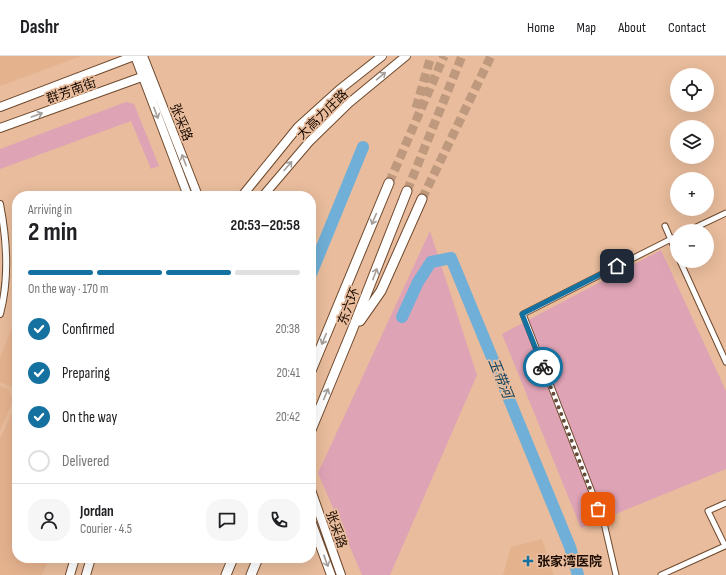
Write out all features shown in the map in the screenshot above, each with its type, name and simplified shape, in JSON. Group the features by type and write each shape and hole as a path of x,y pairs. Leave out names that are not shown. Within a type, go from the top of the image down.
{"highway":[{"name":"东六环","path":"316,359 389,183"},
{"name":"东六环","path":"316,418 407,191"},
{"path":"351,333 381,290 422,199"},
{"path":"226,575 231,563"},
{"path":"251,575 256,563"}],"main road":[{"name":"张采路","path":"135,56 146,75 196,191"},
{"name":"群芳南街","path":"0,107 135,56"},
{"name":"张采路","path":"144,56 146,75 186,191"},
{"name":"大高力庄路","path":"246,191 298,127 339,90 382,56"},
{"name":"大高力庄路","path":"267,191 309,142 349,103 406,56"},
{"name":"群芳南街","path":"0,128 146,75"},
{"name":"张采路","path":"316,504 341,575"},
{"name":"张采路","path":"316,534 331,575"},
{"path":"70,575 74,563"},
{"path":"86,575 90,563"}],"street":[{"path":"0,204 7,252 6,284 0,314"},
{"path":"703,224 726,213"},
{"path":"616,575 604,523 522,314 670,239 665,226"},
{"path":"683,268 726,362"},
{"path":"662,575 725,546 708,512 726,503"}],"shaded area":[{"path":"0,56 81,56 0,86"},
{"path":"126,102 134,104 159,166 151,169 131,121 0,169 0,149"},
{"path":"430,231 477,375 390,575 362,575 318,473"},
{"path":"661,250 726,391 726,469 581,528 502,334"},
{"path":"12,327 12,388 0,382 0,358"},
{"path":"0,386 9,390 12,404 0,430"},
{"path":"12,413 12,563 47,563 42,575 0,575 0,439"},
{"name":"张家湾医院","path":"542,539 554,575 503,575 511,547"}],"waterway":[{"name":"玉带河","path":"316,262 363,147"},
{"name":"玉带河","path":"402,317 418,282 431,262 451,258 570,547 578,575"}],"tunnel":[{"path":"416,108 431,56"},
{"path":"389,183 444,56"},
{"path":"407,191 462,56"},
{"path":"422,199 491,56"}],"way so far":[{"path":"543,367 598,509"}],"place":[{"name":"张家湾医院","path":"528,561"}],"route":[{"path":"543,367 522,314 617,266"}]}
